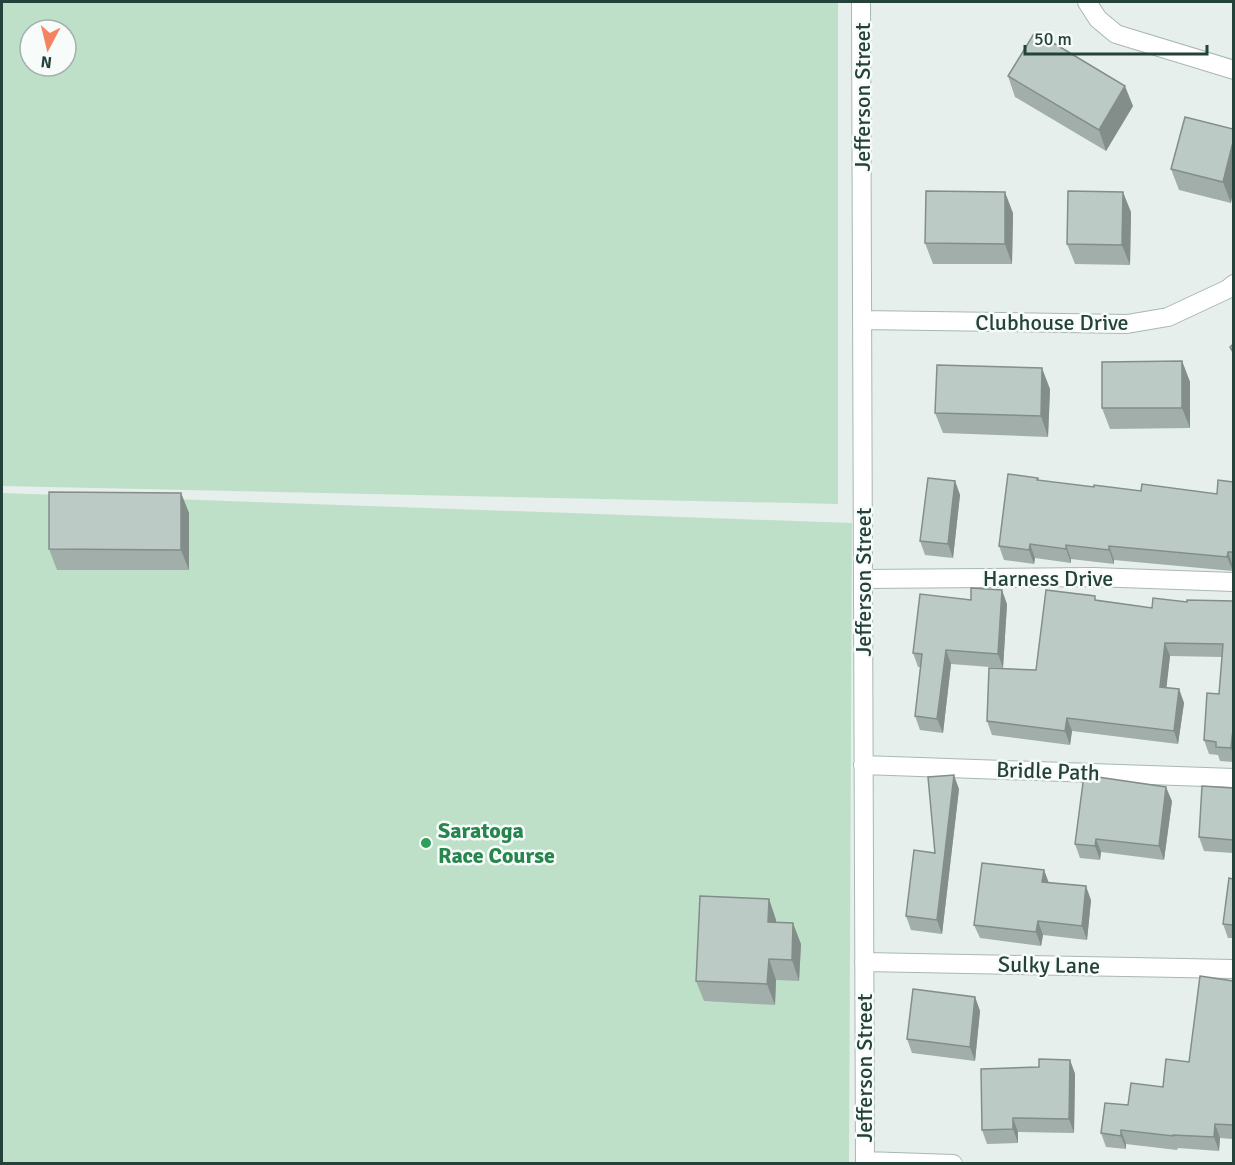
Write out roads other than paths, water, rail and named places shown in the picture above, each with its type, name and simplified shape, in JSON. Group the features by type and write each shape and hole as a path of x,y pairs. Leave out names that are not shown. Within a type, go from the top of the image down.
{"street":[{"name":"Jefferson Street","path":"861,2 865,1162"},
{"path":"1087,2 1098,19 1116,34 1233,70"},
{"name":"Clubhouse Drive","path":"863,320 1127,324 1168,317 1228,289 1233,284"},
{"name":"Harness Drive","path":"863,579 1093,577 1233,582"},
{"name":"Bridle Path","path":"863,765 1233,778"},
{"name":"Sulky Lane","path":"864,962 1233,969"},
{"path":"865,1162 952,1164"}],"place":[{"name":"Saratoga Race Course","path":"426,843"}]}
